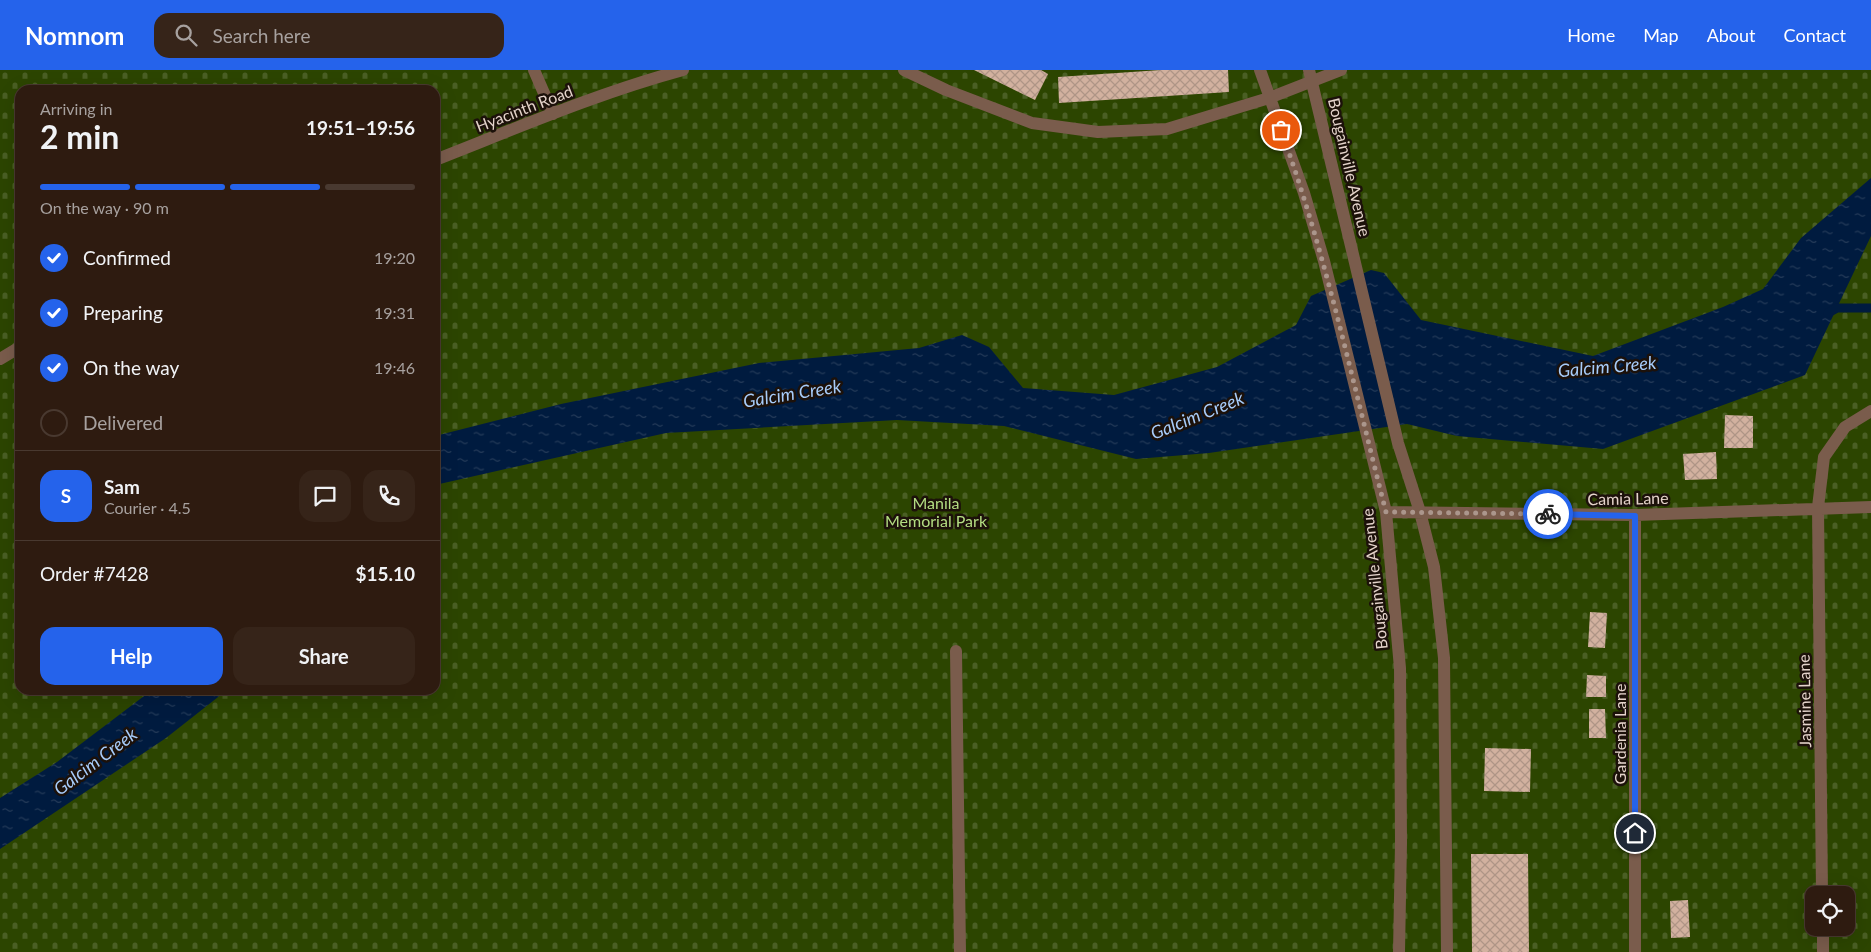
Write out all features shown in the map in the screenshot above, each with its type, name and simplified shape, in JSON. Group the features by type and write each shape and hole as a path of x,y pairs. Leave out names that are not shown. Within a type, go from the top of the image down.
{"street":[{"path":"534,70 553,114"},
{"name":"Hyacinth Road","path":"440,158 646,80 683,70"},
{"path":"904,70 946,90 1032,123 1098,132 1167,129 1269,98 1311,75 1341,70"},
{"name":"Bougainville Avenue","path":"1260,70 1304,193 1324,261 1386,512 1400,668 1401,843 1398,952"},
{"name":"Bougainville Avenue","path":"1311,75 1398,443 1420,512 1434,567 1444,658 1447,952"},
{"path":"0,359 15,350"},
{"name":"Jasmine Lane","path":"1822,886 1818,508 1824,458 1845,427 1871,411"},
{"name":"Camia Lane","path":"1386,512 1635,516 1871,507"},
{"name":"Gardenia Lane","path":"1635,516 1635,952"},
{"path":"956,651 960,952"},
{"path":"1822,936 1823,952"}],"green space":[{"name":"Manila Memorial Park","path":"0,70 1871,70 1871,952 0,952"}],"water":[{"path":"1871,178 1871,236 1805,375 1603,449 1457,436 1407,424 1209,453 1136,459 1004,426 897,420 666,433 440,484 440,435 561,404 759,363 919,348 962,335 989,347 1023,388 1114,395 1217,367 1296,325 1311,296 1371,270 1384,273 1421,320 1593,356 1723,307 1763,289 1801,238"},
{"path":"145,695 221,695 166,738 0,849 0,798 57,762"}],"building":[{"path":"974,70 1041,70 1048,74 1035,100"},
{"path":"1161,70 1228,70 1229,92 1059,103 1058,77"},
{"path":"1725,415 1753,416 1753,448 1724,448"},
{"path":"1716,452 1717,479 1685,480 1683,454"},
{"path":"1590,612 1607,613 1605,648 1588,647"},
{"path":"1587,675 1606,676 1606,697 1586,697"},
{"path":"1589,709 1605,709 1606,738 1589,738"},
{"path":"1485,748 1531,749 1530,792 1484,791"},
{"path":"1471,854 1528,854 1529,952 1472,952"},
{"path":"1688,900 1690,937 1671,938 1670,901"}],"waterway":[{"name":"Galcim Creek","path":"1828,313 1837,308 1871,308"}],"way so far":[{"path":"1281,130 1304,193 1324,261 1386,512 1548,514"}],"route":[{"path":"1548,514 1635,516 1635,833"}]}
